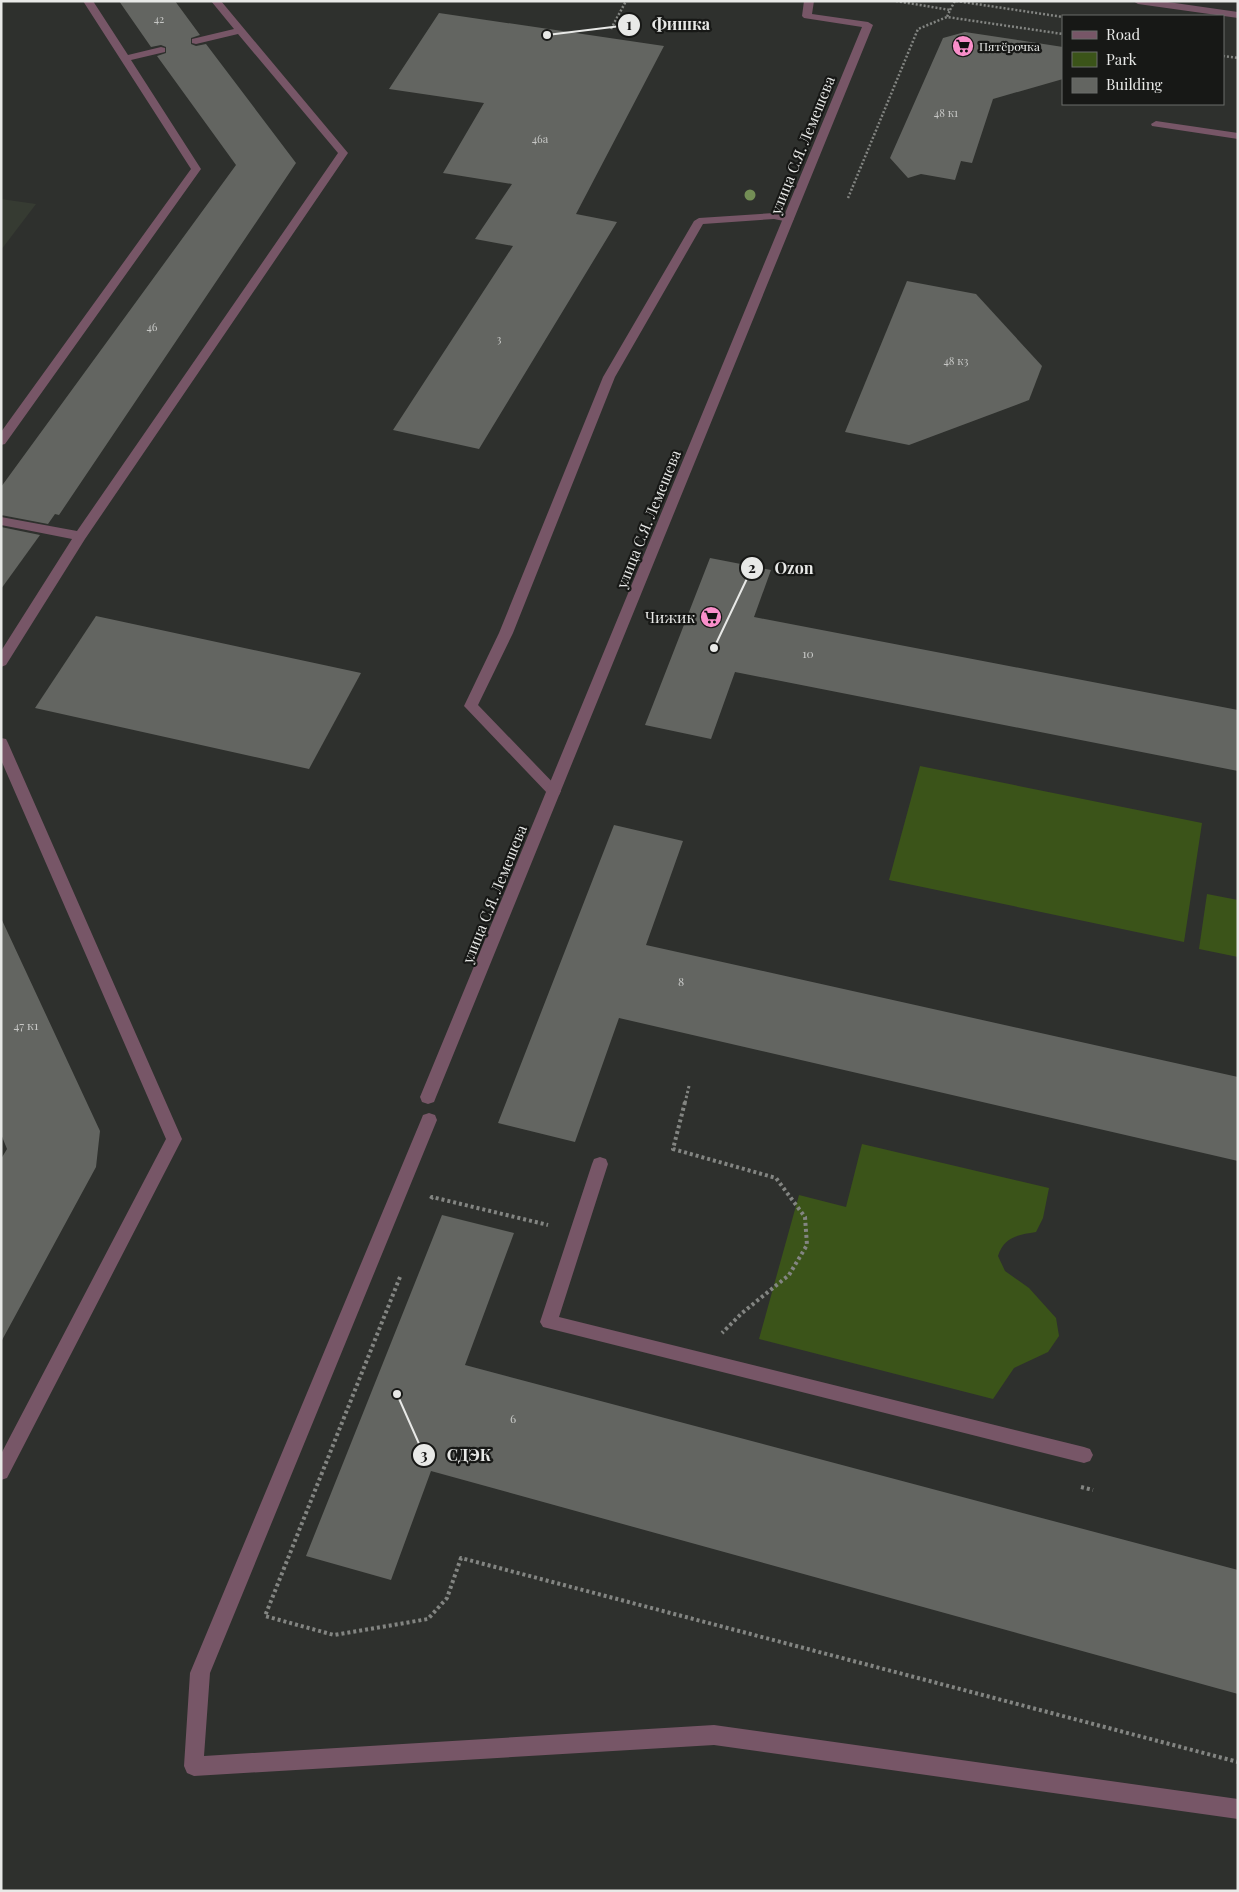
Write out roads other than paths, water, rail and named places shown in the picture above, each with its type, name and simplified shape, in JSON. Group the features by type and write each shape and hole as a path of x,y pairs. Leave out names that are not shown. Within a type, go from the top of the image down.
{"street":[{"path":"1,441 196,170 88,1"},
{"path":"1,662 80,536 343,153 216,1"},
{"name":"улица С.Я. Лемешева","path":"428,1097 868,25 807,16 809,1"},
{"path":"1138,1 1238,15"},
{"path":"196,41 240,30"},
{"path":"126,59 161,50"},
{"path":"1156,124 1238,136"},
{"path":"554,791 471,706 506,633 609,377 699,222 774,216 789,219"},
{"path":"1,521 80,536"},
{"path":"1,743 174,1139 1,1472"},
{"path":"429,1120 200,1673 194,1766 714,1735 1238,1810"},
{"path":"600,1164 549,1322 1084,1455"}],"place":[{"name":"Фишка","path":"547,35"},
{"name":"Пятёрочка","path":"963,46"},
{"name":"Чижик","path":"711,617"},
{"name":"Ozon","path":"714,648"},
{"name":"СДЭК","path":"397,1394"}]}
